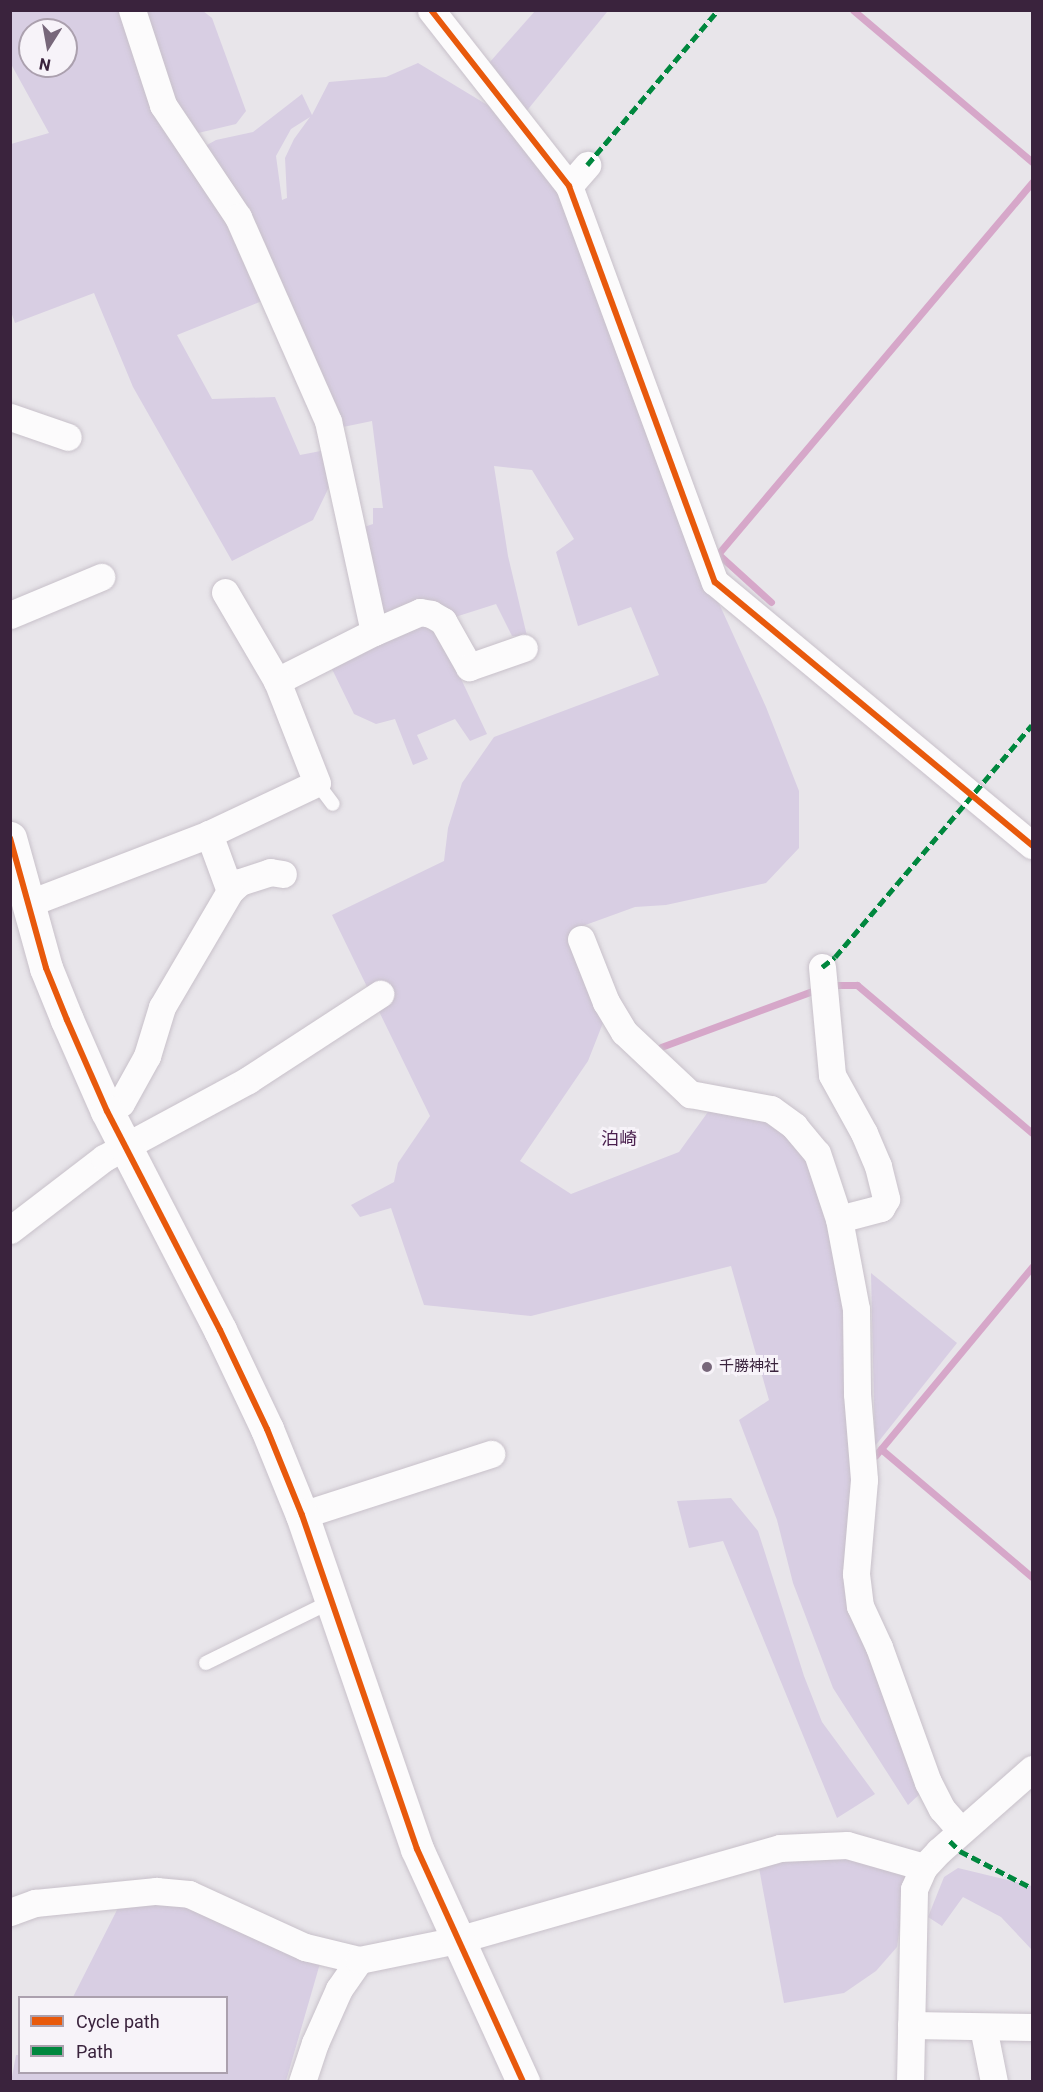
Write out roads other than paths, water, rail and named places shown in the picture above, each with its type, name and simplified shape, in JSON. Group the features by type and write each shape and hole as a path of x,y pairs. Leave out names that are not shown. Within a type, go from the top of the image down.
{"street":[{"path":"132,10 164,105 238,217 328,422 374,632"},
{"path":"431,10 569,186 715,582 1032,846"},
{"path":"569,186 587,165"},
{"path":"10,417 68,437"},
{"path":"10,615 101,577"},
{"path":"27,904 209,834 317,783 277,681 225,592"},
{"path":"277,681 374,632 420,612 431,614 443,621 469,667 524,648"},
{"path":"209,834 230,891"},
{"path":"10,838 46,968 107,1111 220,1330 267,1429 302,1515 417,1849 523,2082"},
{"path":"107,1111 122,1103 147,1056 162,1007 230,891 240,882 270,872 283,874"},
{"path":"582,939 606,1002 624,1032 690,1094 771,1109 794,1126 817,1153 839,1219 856,1309 858,1394 864,1480 856,1574 860,1606 879,1647 928,1782 942,1809 961,1831"},
{"path":"822,967 832,1074 864,1132 879,1166 886,1198 881,1208 839,1219"},
{"path":"10,1230 104,1158 248,1080 380,994"},
{"path":"302,1515 491,1454"},
{"path":"910,2082 914,1899 924,1867 1032,1769"},
{"path":"10,1912 35,1903 156,1891 189,1894 305,1947 359,1960 457,1940 780,1848 847,1845 924,1867"},
{"path":"302,2082 315,2043 339,1989 359,1960"},
{"path":"911,2025 1032,2027"},
{"path":"983,2027 994,2082"}],"lane":[{"path":"317,783 333,804"},
{"path":"206,1663 332,1601"}],"waterway":[{"path":"853,10 1032,162"},
{"path":"771,602 718,554 1032,182"},
{"path":"838,985 857,985 1032,1133"},
{"path":"661,1047 815,990"},
{"path":"875,1456 1032,1267"},
{"path":"881,1449 1032,1577"}],"place":[{"name":"千勝神社","path":"707,1367"}],"district":[{"name":"泊崎","path":"619,1139"}]}
